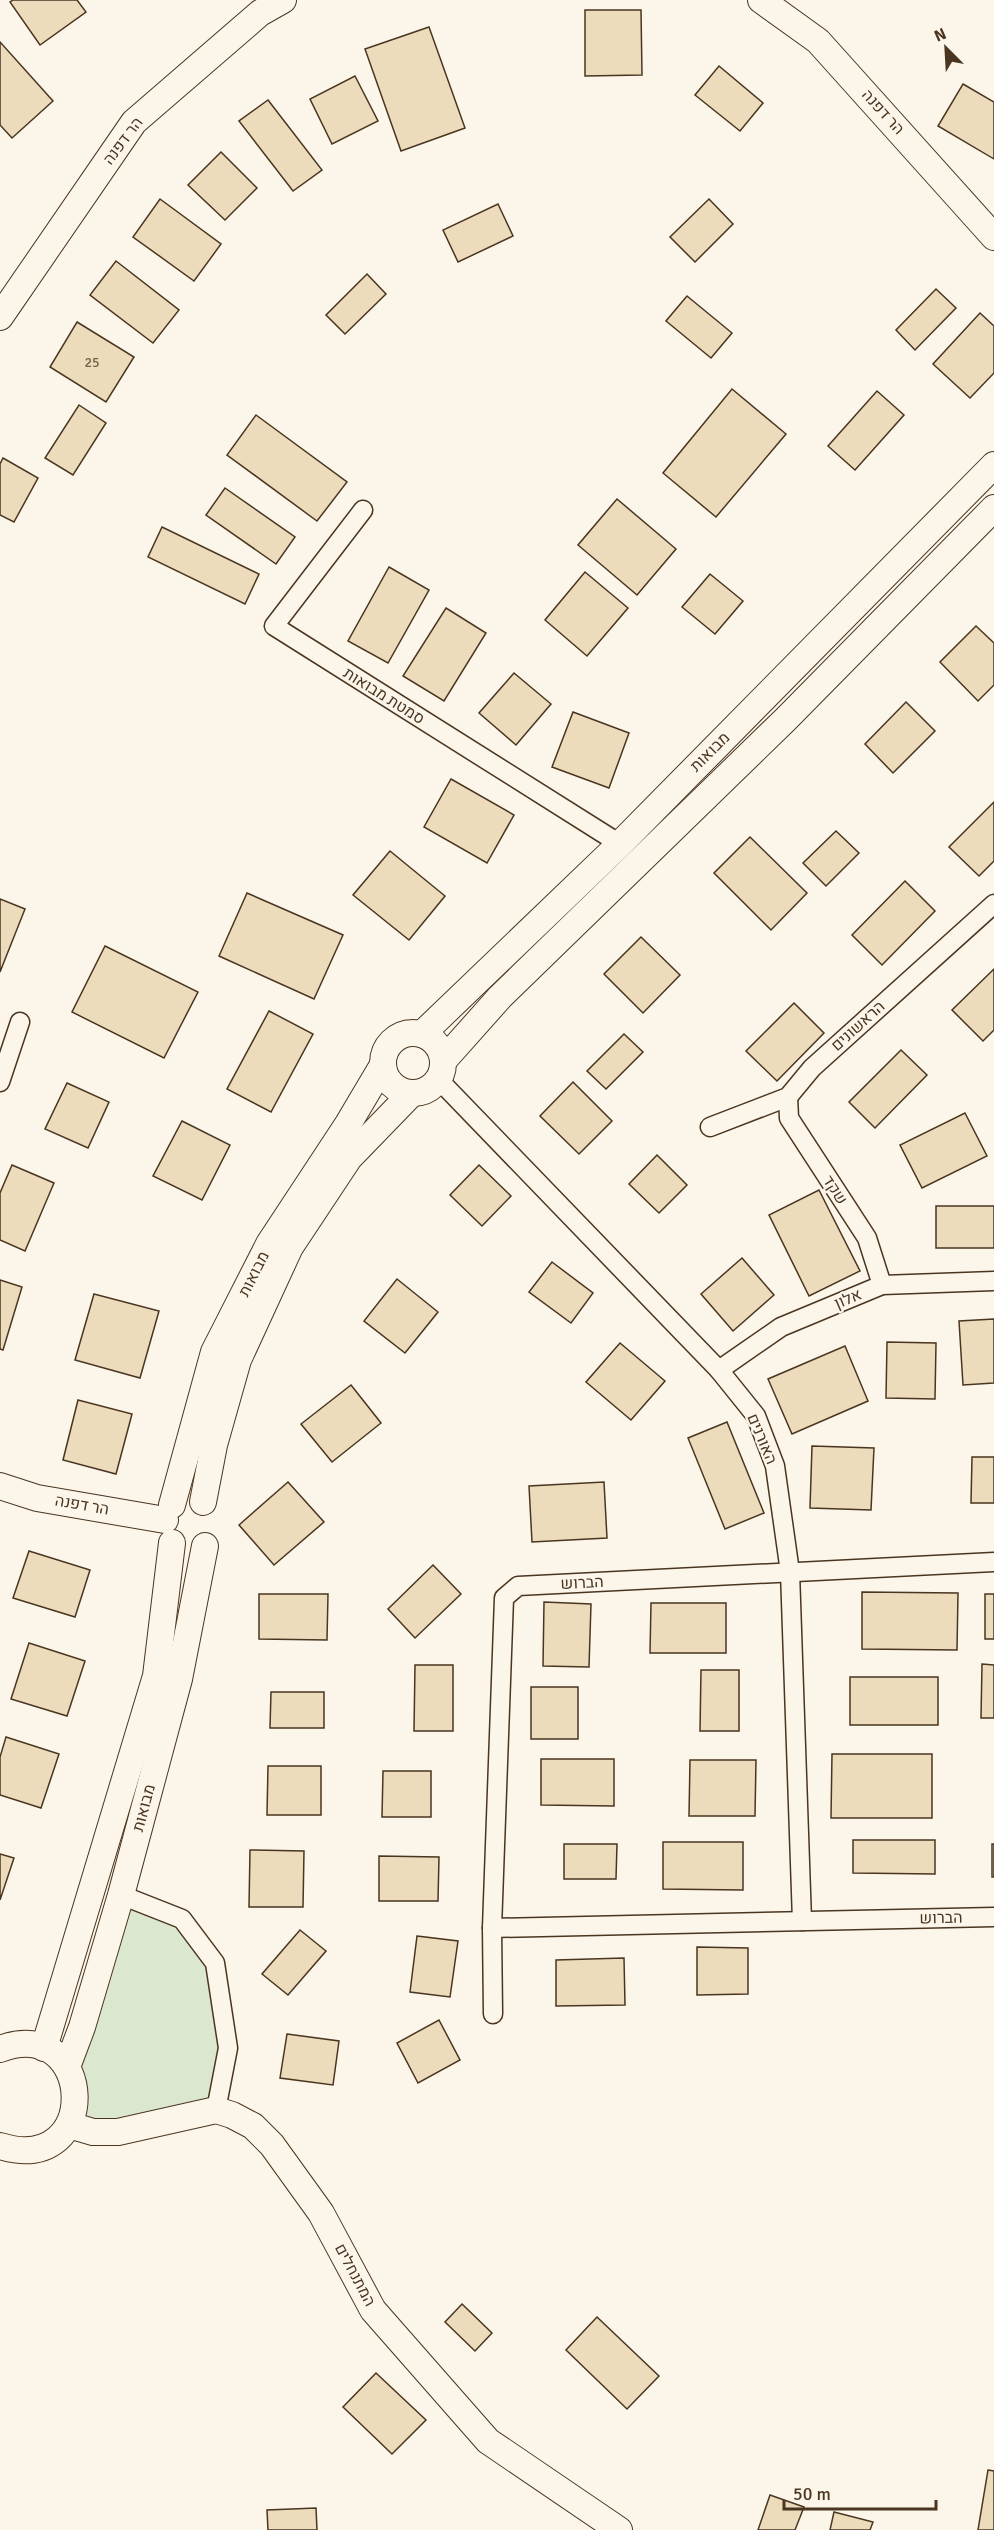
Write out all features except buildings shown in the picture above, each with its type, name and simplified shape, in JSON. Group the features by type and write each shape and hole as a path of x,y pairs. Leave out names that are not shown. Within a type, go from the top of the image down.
{"street":[{"name":"הר דפנה","path":"0,317 134,122 260,13 283,0"},
{"name":"הר דפנה","path":"761,0 818,41 994,237"},
{"name":"מבואות","path":"422,1035 620,844 994,465"},
{"name":"מבואות","path":"440,1070 500,997 786,719 994,508"},
{"name":"סמטת מבואות","path":"363,510 274,626 620,844"},
{"name":"הראשונים","path":"710,1127 788,1097 812,1068 994,904"},
{"path":"0,1082 20,1022"},
{"path":"412,1033 422,1035 436,1044 440,1070 422,1091 412,1093 396,1087 389,1081 383,1065 384,1056 394,1040 412,1033"},
{"name":"מבואות","path":"44,2048 156,1676 170,1523 214,1352 269,1244 348,1124 383,1065"},
{"name":"האורנים","path":"440,1070 719,1370 756,1416 775,1466 790,1572 802,1921"},
{"name":"מבואות","path":"203,1502 214,1444 238,1360 290,1247 349,1158 412,1093"},
{"name":"שקד","path":"788,1097 789,1118 867,1238 882,1285"},
{"name":"אלון","path":"719,1370 780,1327 882,1285 994,1281"},
{"name":"הר דפנה","path":"0,1486 37,1498 170,1523"},
{"path":"187,1498 203,1502 214,1515 215,1532 205,1546 188,1550 170,1523 187,1498"},
{"name":"מבואות","path":"67,2067 82,2027 121,1895 179,1679 205,1546"},
{"name":"הברוש","path":"493,2013 492,1928 504,1598 518,1586 994,1562"},
{"path":"69,2125 93,2132 118,2132 216,2110 228,2048 215,1963 182,1919 121,1895"},
{"name":"הברוש","path":"492,1928 994,1917"},
{"path":"0,2049 12,2045 28,2044 44,2048 57,2056 67,2067 75,2085 76,2101 69,2125 59,2138 30,2151 14,2151 0,2146"},
{"name":"המתנחלים","path":"216,2110 254,2126 272,2145 321,2213 373,2310 488,2441 619,2530"}],"green space":[{"path":"121,1895 182,1919 215,1963 228,2048 216,2110 69,2125 82,2027"}]}
